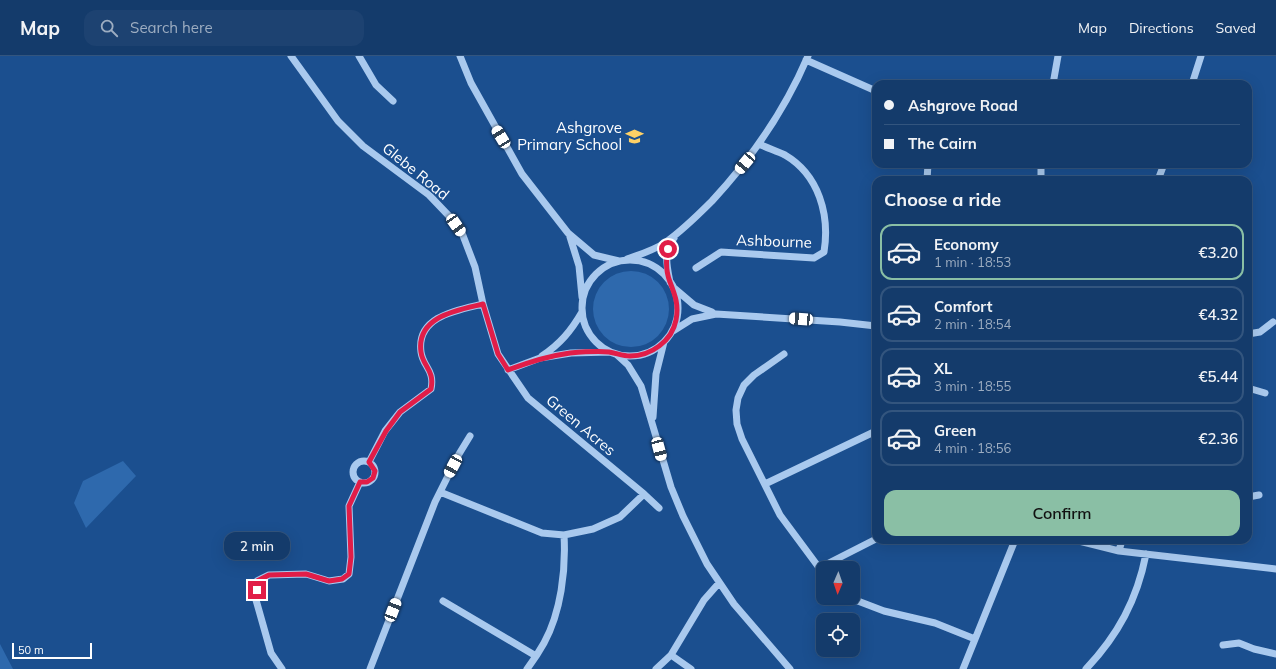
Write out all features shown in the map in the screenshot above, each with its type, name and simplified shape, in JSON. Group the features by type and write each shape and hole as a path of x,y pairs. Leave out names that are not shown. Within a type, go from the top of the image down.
{"street":[{"name":"Glebe Road","path":"291,56 338,121 363,146 430,196 450,217 462,233 475,267 483,304 498,354 508,370"},
{"path":"359,56 376,85 394,101"},
{"path":"460,56 480,101 522,174 568,233 594,255 622,261 645,263 658,270 671,284 694,304 716,314"},
{"path":"1054,80 1058,56"},
{"path":"1193,80 1201,56"},
{"path":"540,358 557,346 566,337 582,309 584,293 594,277 609,265 655,248 678,233 726,185 759,144 792,90 807,58 872,89"},
{"name":"Ashbourne","path":"696,268 721,252 814,258 824,252 826,236 823,205 816,188 804,169 785,155 759,144"},
{"path":"568,233 577,254 584,322 594,340 628,365 637,377 653,425 662,460 682,516 707,564 719,583 755,630 790,669"},
{"path":"508,370 540,358 571,353 613,353 629,356 642,355 654,350 664,342 676,321 678,309 666,259 668,249 678,233"},
{"path":"369,462 386,431 400,412 431,389 433,379 421,352 422,335 433,321 449,312 483,304"},
{"path":"671,332 692,319 716,314 832,321 872,326"},
{"path":"1252,333 1260,332 1272,322"},
{"path":"653,425 656,374 664,342"},
{"path":"784,354 744,384 738,398 736,410 737,424 742,439 780,515 816,563"},
{"name":"Green Acres","path":"508,370 528,398 659,508"},
{"path":"1252,389 1265,392"},
{"path":"765,484 872,433"},
{"path":"370,669 440,492 470,436"},
{"path":"360,482 354,474 354,468 359,462 369,462"},
{"path":"360,482 367,482 373,478 375,471 369,462"},
{"path":"282,669 271,653 256,600 257,581 269,575 306,574 329,581 342,579 349,574 351,557 349,506 360,482"},
{"path":"440,492 542,533 564,535 593,528 620,517 644,494"},
{"path":"1252,496 1259,495"},
{"path":"527,669 545,643 558,608 565,556 564,535"},
{"path":"838,561 872,542"},
{"path":"963,669 1013,544"},
{"path":"1091,544 1118,551 1276,569"},
{"path":"1118,551 1121,544"},
{"path":"1086,669 1104,650 1128,612 1141,579 1146,554"},
{"path":"656,669 671,655 704,600 719,583"},
{"path":"443,601 536,656"},
{"path":"860,602 884,611 935,623 975,638"},
{"path":"1223,645 1239,643 1254,650 1276,654"},
{"path":"671,655 691,669"}],"shaded area":[{"path":"631,271 646,274 658,282 666,294 669,309 666,324 658,336 646,344 631,347 616,344 604,336 596,324 593,309 596,294 604,282 616,274"},
{"path":"123,461 136,476 86,528 74,503 83,481"},
{"path":"0,644 13,669 0,669"}],"place":[{"name":"Ashgrove Primary School","path":"635,136"}],"route":[{"path":"257,590 257,581 269,575 306,574 329,581 342,579 349,574 351,557 349,506 360,482 367,482 373,478 375,471 372,464 369,462 373,452 386,431 400,412 425,396 431,389 433,379 421,352 422,335 433,321 449,312 483,304 498,354 508,370 540,358 571,353 610,352 629,356 642,355 654,350 664,342 676,321 678,309 676,297 670,282 666,259 668,249"}]}
